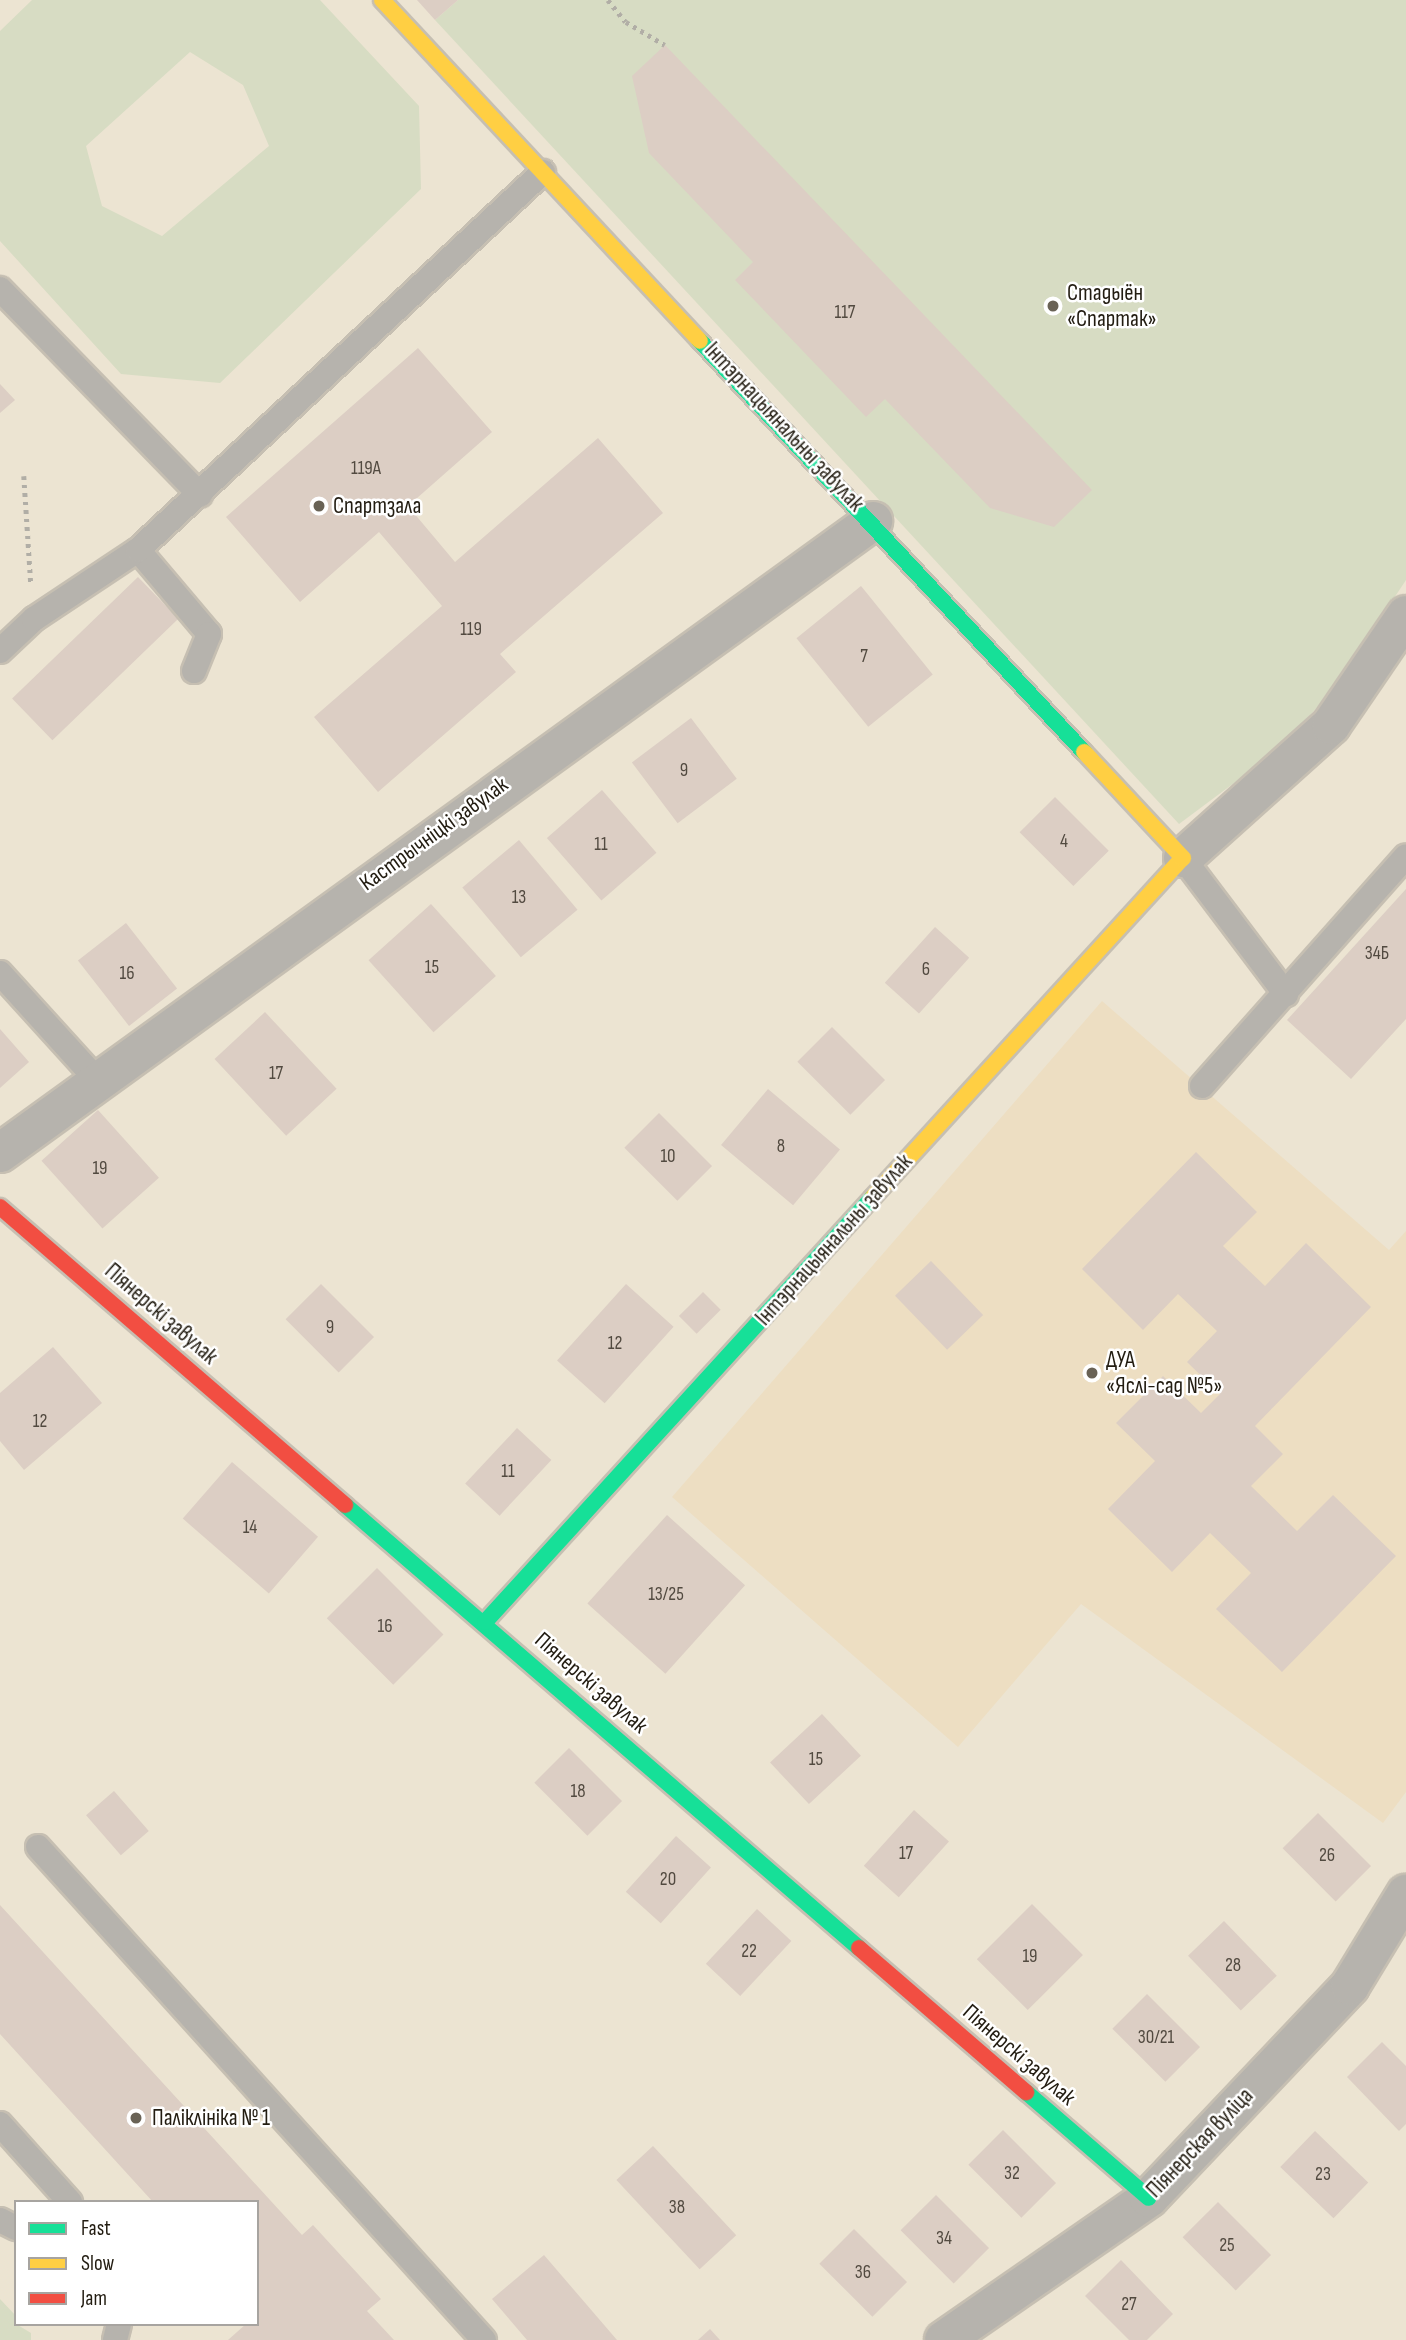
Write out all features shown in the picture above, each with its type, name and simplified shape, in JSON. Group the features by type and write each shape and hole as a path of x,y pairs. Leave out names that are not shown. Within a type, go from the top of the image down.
{"street":[{"name":"Інтэрнацыянальны завулак","path":"382,0 873,521 1183,858"},
{"name":"Кастрычніцкі завулак","path":"0,1153 97,1080 873,521"},
{"name":"Інтэрнацыянальны завулак","path":"485,1622 1183,858 1331,725 1406,615"},
{"name":"Піянерскі завулак","path":"0,1207 485,1622 1149,2198"},
{"name":"Піянерская вуліца","path":"944,2340 1149,2198 1350,1986 1406,1895"}],"lane":[{"path":"0,651 34,619 138,550 543,172"},
{"path":"0,289 200,495"},
{"path":"138,550 209,634 194,671"},
{"path":"1202,1086 1406,856"},
{"path":"1183,858 1286,994"},
{"path":"0,973 97,1080"},
{"path":"38,1847 484,2340"},
{"path":"0,2124 68,2200"}],"path":[{"path":"608,0 626,22 665,45"},
{"path":"24,476 34,619"}],"shaded area":[{"name":"ДУА «Яслі-сад №5»","path":"1102,1001 1389,1250 1406,1231 1406,1792 1383,1823 1081,1604 958,1747 672,1497"}],"green space":[{"path":"32,0 320,0 419,106 421,189 220,383 121,374 0,241 0,31","holes":["190,52 243,85 269,146 162,236 102,206 86,146"]},
{"name":"Стадыён «Спартак»","path":"458,0 1406,0 1406,580 1333,690 1277,751 1179,824 435,20"},
{"path":"0,2299 14,2314 14,2326 31,2333 31,2340 0,2340"}],"building":[{"path":"417,0 458,0 435,20"},
{"path":"665,45 1092,490 1054,527 990,508 885,399 866,417 735,280 753,262 649,153 632,76"},
{"path":"418,348 492,432 408,506 455,562 598,438 663,513 500,654 516,672 378,792 314,717 442,606 379,532 300,602 226,517"},
{"path":"0,384 15,400 0,413"},
{"path":"138,577 178,619 52,740 12,699"},
{"path":"861,586 933,675 868,727 796,638"},
{"path":"691,718 737,779 678,823 632,763"},
{"path":"602,790 656,853 601,901 547,838"},
{"path":"1055,797 1109,851 1073,886 1020,832"},
{"path":"519,840 577,910 521,957 462,888"},
{"path":"1406,889 1406,1019 1351,1079 1287,1020"},
{"path":"431,904 496,976 433,1032 369,960"},
{"path":"126,923 177,988 129,1026 78,961"},
{"path":"935,927 969,958 919,1014 885,983"},
{"path":"265,1012 337,1089 286,1136 215,1059"},
{"path":"832,1027 885,1080 850,1115 797,1062"},
{"path":"0,1029 29,1062 0,1088"},
{"path":"768,1089 840,1149 793,1205 721,1145"},
{"path":"98,1110 159,1178 102,1228 42,1161"},
{"path":"659,1113 712,1166 677,1201 624,1148"},
{"path":"1196,1152 1257,1212 1223,1246 1265,1286 1306,1243 1371,1307 1255,1426 1283,1454 1251,1486 1297,1531 1333,1495 1396,1556 1282,1672 1216,1609 1251,1573 1210,1533 1172,1572 1108,1509 1155,1461 1116,1423 1163,1376 1201,1413 1220,1394 1187,1362 1217,1331 1178,1294 1143,1330 1082,1269"},
{"path":"931,1261 983,1315 947,1350 895,1296"},
{"path":"321,1284 374,1337 339,1372 286,1319"},
{"path":"626,1284 674,1327 605,1403 557,1361"},
{"path":"703,1292 721,1310 697,1334 679,1316"},
{"path":"53,1347 102,1403 24,1470 0,1441 0,1393"},
{"path":"517,1428 551,1460 500,1516 465,1484"},
{"path":"232,1462 318,1537 269,1593 183,1519"},
{"path":"667,1515 745,1585 665,1674 587,1603"},
{"path":"377,1568 443,1634 393,1685 327,1618"},
{"path":"822,1714 861,1756 809,1804 770,1762"},
{"path":"569,1748 622,1801 587,1836 534,1783"},
{"path":"114,1791 149,1831 121,1855 86,1815"},
{"path":"914,1810 949,1841 899,1897 864,1866"},
{"path":"1318,1813 1371,1866 1336,1901 1283,1848"},
{"path":"676,1836 711,1867 661,1923 626,1892"},
{"path":"1032,1904 1083,1955 1028,2010 977,1959"},
{"name":"Паліклініка № 1","path":"0,1905 302,2235 313,2225 381,2299 367,2311 394,2340 228,2340 244,2326 259,2326 259,2200 151,2200 0,2034"},
{"path":"757,1909 791,1941 740,1996 706,1964"},
{"path":"1224,1921 1277,1976 1241,2010 1188,1956"},
{"path":"1147,1994 1200,2047 1165,2082 1112,2029"},
{"path":"1382,2042 1406,2066 1406,2124 1399,2131 1347,2077"},
{"path":"1003,2130 1056,2183 1021,2218 968,2165"},
{"path":"1315,2131 1368,2182 1333,2218 1280,2167"},
{"path":"653,2146 736,2235 700,2269 616,2180"},
{"path":"936,2195 989,2248 954,2283 901,2230"},
{"path":"1218,2202 1271,2255 1236,2290 1183,2237"},
{"path":"854,2229 907,2282 872,2317 819,2264"},
{"path":"544,2255 617,2340 527,2340 492,2299"},
{"path":"1121,2260 1173,2314 1147,2340 1129,2340 1085,2296"},
{"path":"710,2329 720,2340 698,2340"}],"traffic: fast":[{"path":"700,341 1084,752"},
{"path":"485,1622 873,1197"},
{"path":"345,1505 859,1948"},
{"path":"1026,2092 1149,2198"}],"traffic: slow":[{"path":"382,0 700,341"},
{"path":"873,1197 1183,858 1084,752"}],"traffic: jam":[{"path":"0,1207 345,1505"},
{"path":"859,1948 1026,2092"}],"place":[{"name":"Стадыён «Спартак»","path":"1053,306"},
{"name":"Спартзала","path":"319,506"},
{"name":"ДУА «Яслі-сад №5»","path":"1092,1373"},
{"name":"Паліклініка № 1","path":"136,2118"}]}
